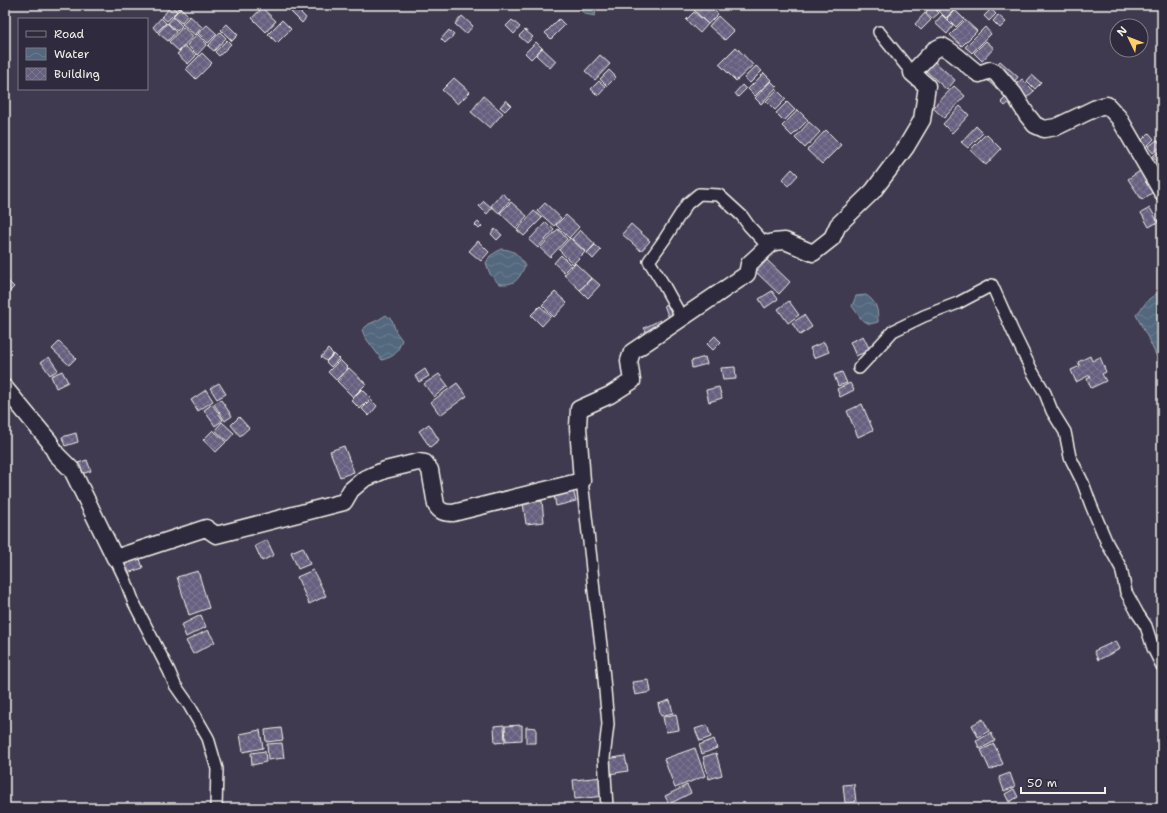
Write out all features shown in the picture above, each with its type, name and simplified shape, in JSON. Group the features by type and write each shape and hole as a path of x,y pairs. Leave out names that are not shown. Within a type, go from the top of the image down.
{"main road":[{"path":"5,388 49,441 56,454 72,470 115,558 206,528 216,535 344,502 351,490 364,479 384,470 418,462 425,463 430,470 436,505 439,510 445,513 453,513 582,482 578,427 579,409 610,395 632,381 629,361 632,352 747,274 749,264 773,242 785,241 813,253 832,238 838,225 873,191 906,147 922,120 927,86 912,73 934,50 942,46 950,50 979,74 990,70 996,73 1014,94 1035,125 1044,129 1056,127 1098,107 1107,105 1120,118 1162,192"}],"street":[{"path":"879,32 912,73"},
{"path":"682,318 662,282 648,261 664,240 687,204 699,194 719,195 742,216 762,240 773,242"},
{"path":"859,368 893,331 924,316 958,303 992,285 1032,371 1046,392 1052,411 1065,432 1070,457 1083,483 1107,543 1121,568 1126,592 1146,626 1153,648 1162,666"},
{"path":"582,482 601,645 608,724 604,758 607,808"},
{"path":"115,558 134,603 175,684 208,738 217,769 216,808"}],"water":[{"path":"575,5 596,5 595,16 585,14"},
{"path":"501,249 510,250 516,253 525,266 516,281 509,284 499,284 490,274 486,263 490,256"},
{"path":"1162,290 1162,368 1136,315 1149,299"},
{"path":"866,295 875,303 878,314 878,322 870,324 862,320 852,306 856,296"},
{"path":"386,315 392,320 396,332 402,340 399,348 393,355 382,360 365,337 362,330 369,324"}],"building":[{"path":"173,5 182,5 178,9"},
{"path":"245,5 252,5 249,9"},
{"path":"295,5 306,5 301,11"},
{"path":"700,5 709,5 718,14 708,24 694,10"},
{"path":"933,5 955,5 957,7 946,18"},
{"path":"171,6 177,11 167,21 162,17"},
{"path":"932,6 939,13 932,19 926,12"},
{"path":"295,7 306,18 302,23 291,12"},
{"path":"181,8 188,15 181,23 173,16"},
{"path":"262,8 276,21 266,32 252,18"},
{"path":"991,9 996,14 989,21 984,16"},
{"path":"955,10 964,19 956,27 947,18"},
{"path":"694,12 708,24 700,33 686,20"},
{"path":"925,13 931,20 921,30 915,24"},
{"path":"942,15 953,26 947,34 935,23"},
{"path":"998,15 1006,22 1000,28 993,21"},
{"path":"190,16 202,27 195,35 182,24"},
{"path":"462,16 473,26 466,34 455,24"},
{"path":"718,16 734,31 725,40 709,26"},
{"path":"173,17 182,26 177,31 168,23"},
{"path":"161,18 166,23 157,32 153,27"},
{"path":"559,19 565,25 551,39 545,33"},
{"path":"282,20 291,29 277,43 268,34"},
{"path":"512,20 520,27 514,34 506,26"},
{"path":"965,20 977,31 962,46 950,35"},
{"path":"167,23 176,32 168,41 158,33"},
{"path":"227,24 238,35 232,41 221,30"},
{"path":"207,25 217,34 208,43 198,33"},
{"path":"183,27 193,36 179,51 169,42"},
{"path":"985,27 991,34 972,53 965,47"},
{"path":"449,30 454,35 445,43 441,39"},
{"path":"525,30 533,37 527,43 519,36"},
{"path":"220,32 226,38 214,51 208,46"},
{"path":"197,34 207,44 197,55 187,45"},
{"path":"227,40 231,44 219,56 215,52"},
{"path":"986,41 994,48 982,61 974,53"},
{"path":"536,42 542,48 531,59 525,53"},
{"path":"185,46 196,56 188,64 177,54"},
{"path":"736,47 753,65 736,81 719,64"},
{"path":"542,48 556,61 550,68 536,55"},
{"path":"202,53 212,63 196,79 186,69"},
{"path":"600,55 610,64 595,80 585,71"},
{"path":"934,61 955,80 947,90 926,71"},
{"path":"1000,61 1018,77 1012,84 994,68"},
{"path":"756,66 762,71 750,83 744,78"},
{"path":"609,70 616,77 607,86 600,79"},
{"path":"764,73 771,80 755,96 748,89"},
{"path":"992,73 1006,86 1000,92 986,79"},
{"path":"1032,75 1041,83 1035,89 1027,81"},
{"path":"454,78 470,92 458,104 442,90"},
{"path":"1022,79 1034,91 1026,98 1014,86"},
{"path":"599,81 606,87 598,96 591,89"},
{"path":"771,81 777,87 761,104 755,98"},
{"path":"742,85 746,89 738,97 735,93"},
{"path":"954,86 965,96 944,118 933,108"},
{"path":"777,90 786,99 775,110 766,101"},
{"path":"483,96 503,113 490,128 471,112"},
{"path":"1007,96 1012,100 1005,106 1001,102"},
{"path":"506,100 511,105 505,111 500,107"},
{"path":"787,102 795,110 784,121 776,113"},
{"path":"960,106 969,115 952,133 943,124"},
{"path":"798,110 808,120 792,136 782,126"},
{"path":"809,122 820,132 805,148 795,138"},
{"path":"976,126 983,133 968,148 961,142"},
{"path":"826,130 841,145 822,164 807,150"},
{"path":"1149,133 1154,139 1146,147 1141,141"},
{"path":"986,134 1001,149 986,165 970,150"},
{"path":"1157,140 1162,146 1153,153 1148,147"},
{"path":"1162,148 1162,157 1157,161 1153,156"},
{"path":"792,169 798,175 788,186 782,180"},
{"path":"1143,169 1156,190 1142,200 1128,179"},
{"path":"502,193 510,200 499,213 491,206"},
{"path":"484,201 492,208 487,214 479,206"},
{"path":"511,202 527,216 516,228 500,213"},
{"path":"545,203 561,218 554,226 537,211"},
{"path":"1150,208 1158,222 1149,227 1141,213"},
{"path":"534,211 542,218 524,236 517,230"},
{"path":"566,215 579,227 569,238 556,225"},
{"path":"478,222 482,226 479,229 475,225"},
{"path":"546,222 554,230 538,248 529,240"},
{"path":"631,224 650,241 641,251 622,234"},
{"path":"495,229 502,235 497,240 491,234"},
{"path":"558,229 567,239 550,257 540,248"},
{"path":"580,230 595,244 587,253 572,239"},
{"path":"570,238 585,252 573,264 559,250"},
{"path":"478,241 489,252 481,261 469,251"},
{"path":"595,245 601,250 593,259 587,253"},
{"path":"561,255 571,265 564,272 554,263"},
{"path":"767,260 790,282 779,294 756,272"},
{"path":"575,263 591,278 580,290 564,275"},
{"path":"5,278 14,287 5,296"},
{"path":"592,278 600,285 588,298 580,290"},
{"path":"772,291 778,299 765,308 759,299"},
{"path":"555,292 567,303 554,317 542,305"},
{"path":"789,301 799,315 788,323 778,309"},
{"path":"671,302 676,315 669,318 664,305"},
{"path":"540,306 551,316 542,326 531,315"},
{"path":"804,315 812,327 800,335 792,323"},
{"path":"660,320 664,329 649,336 644,328"},
{"path":"715,336 721,342 713,350 707,344"},
{"path":"863,336 870,350 856,356 850,342"},
{"path":"59,342 76,358 69,365 52,349"},
{"path":"824,342 829,352 814,358 810,348"},
{"path":"328,349 333,354 326,361 321,357"},
{"path":"334,354 339,359 331,367 326,362"},
{"path":"1090,356 1092,361 1100,357 1106,372 1102,374 1106,381 1091,388 1087,379 1091,377 1090,375 1076,382 1071,370 1080,366 1078,362"},
{"path":"49,357 58,370 50,375 41,362"},
{"path":"705,357 707,364 692,368 691,361"},
{"path":"340,360 348,368 336,380 328,372"},
{"path":"735,367 736,379 723,380 721,368"},
{"path":"349,368 366,384 353,397 337,381"},
{"path":"425,369 429,376 419,382 415,376"},
{"path":"62,371 68,382 56,388 51,376"},
{"path":"842,372 847,383 838,386 834,375"},
{"path":"439,374 448,386 434,397 424,384"},
{"path":"219,383 226,394 217,399 210,388"},
{"path":"457,383 467,396 440,415 431,402"},
{"path":"850,383 854,390 840,397 837,389"},
{"path":"719,387 722,398 709,402 706,390"},
{"path":"362,389 371,398 360,409 351,400"},
{"path":"206,390 213,401 198,411 191,400"},
{"path":"221,400 232,416 225,421 214,404"},
{"path":"371,400 377,406 369,416 362,409"},
{"path":"212,404 223,420 215,426 204,410"},
{"path":"862,404 873,430 858,437 847,411"},
{"path":"239,417 249,428 240,436 231,425"},
{"path":"222,422 234,433 227,441 215,430"},
{"path":"429,424 439,440 430,447 419,431"},
{"path":"213,430 226,442 216,452 203,440"},
{"path":"76,433 78,442 65,446 62,437"},
{"path":"344,446 354,472 340,477 330,451"},
{"path":"87,460 91,471 81,474 78,463"},
{"path":"573,490 576,501 556,506 554,495"},
{"path":"542,501 544,522 526,524 523,503"},
{"path":"267,540 274,555 262,561 255,546"},
{"path":"303,547 310,564 298,569 291,552"},
{"path":"139,556 143,568 127,573 123,562"},
{"path":"313,570 326,596 309,604 297,577"},
{"path":"198,571 209,608 189,615 177,577"},
{"path":"201,615 206,627 186,637 181,625"},
{"path":"208,630 215,642 193,654 186,641"},
{"path":"1116,641 1120,649 1098,660 1094,651"},
{"path":"649,680 651,692 635,695 632,682"},
{"path":"670,700 673,713 661,716 658,704"},
{"path":"676,714 679,730 666,732 663,717"},
{"path":"983,719 989,731 978,737 972,725"},
{"path":"504,725 505,742 495,743 494,726"},
{"path":"522,725 522,740 506,741 505,726"},
{"path":"707,725 711,737 700,741 695,729"},
{"path":"526,727 536,728 536,743 526,743"},
{"path":"281,728 283,740 266,742 265,730"},
{"path":"260,730 263,748 243,752 240,734"},
{"path":"991,733 995,741 980,749 976,741"},
{"path":"714,739 717,748 702,754 699,745"},
{"path":"282,743 284,758 268,760 267,744"},
{"path":"994,744 1003,764 990,770 981,750"},
{"path":"695,748 705,776 675,788 664,759"},
{"path":"265,751 266,762 252,765 251,753"},
{"path":"716,753 722,775 709,779 703,757"},
{"path":"625,756 628,771 609,774 607,759"},
{"path":"1010,773 1015,787 1004,791 999,777"},
{"path":"603,777 605,796 575,799 573,780"},
{"path":"854,784 856,802 845,803 843,785"},
{"path":"687,785 691,793 669,804 665,796"},
{"path":"1014,789 1018,797 1009,802 1005,794"}]}
